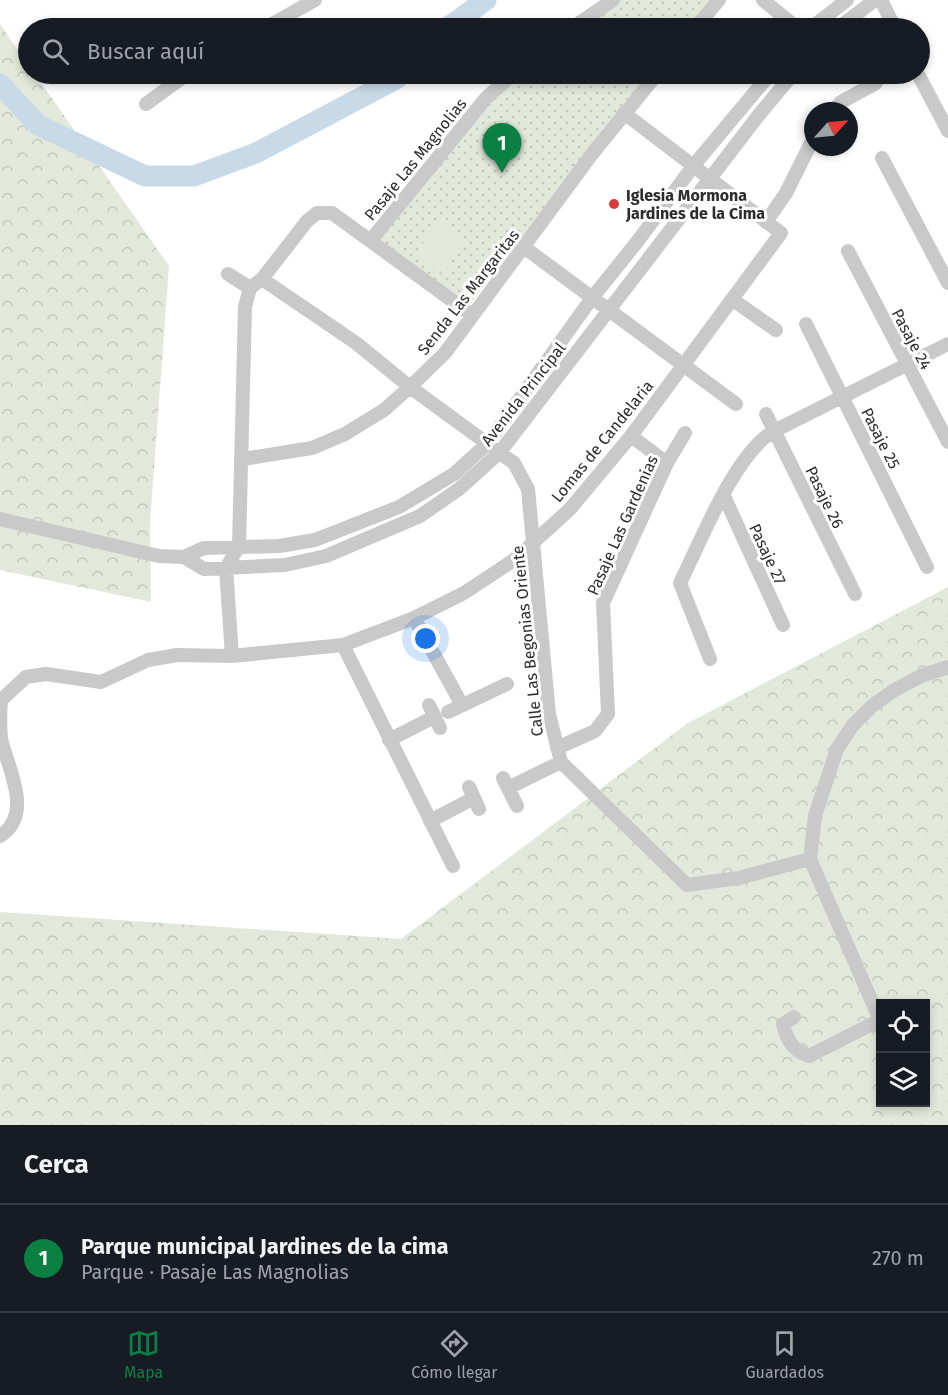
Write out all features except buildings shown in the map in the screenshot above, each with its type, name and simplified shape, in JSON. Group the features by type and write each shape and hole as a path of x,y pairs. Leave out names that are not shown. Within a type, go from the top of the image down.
{"street":[{"path":"283,18 315,0"},
{"path":"587,18 613,0"},
{"path":"704,18 719,0"},
{"path":"763,0 785,18"},
{"path":"824,18 847,0"},
{"path":"851,18 875,0"},
{"path":"880,0 890,18"},
{"path":"146,104 174,84"},
{"name":"Pasaje Las Magnolias","path":"370,240 486,98 502,84"},
{"name":"Senda Las Margaritas","path":"243,459 312,448 345,434 384,410 410,387 445,353 624,113 649,84"},
{"name":"Avenida Principal","path":"184,557 204,548 279,546 315,540 399,507 454,474 488,443 592,298 694,165 762,84"},
{"name":"Avenida Principal","path":"184,557 204,569 285,565 354,546 420,516 459,489 500,452 608,309 785,84"},
{"path":"840,102 874,84"},
{"path":"923,84 948,131"},
{"name":"Lomas de Candelaria","path":"0,836 8,831 17,807 1,737 1,700 26,677 46,674 101,682 148,660 177,655 232,656 343,645 414,618 464,593 514,560 532,541 570,509 630,436 781,233 624,113"},
{"path":"766,222 786,193 804,156"},
{"path":"882,158 948,283"},
{"path":"232,656 226,568 239,546 243,459 245,307 250,288 262,279 307,221 317,213 332,213 472,315"},
{"path":"525,248 736,404"},
{"name":"Pasaje 24","path":"848,251 948,442"},
{"path":"228,274 250,288"},
{"name":"Calle Las Begonias Oriente","path":"262,279 356,343 410,387 514,463 528,489 549,714 561,762 687,885 739,878 810,859"},
{"path":"733,300 776,330"},
{"name":"Pasaje 25","path":"806,324 927,567"},
{"path":"710,659 680,583 751,448 774,431 948,344"},
{"name":"Pasaje 26","path":"766,414 855,594"},
{"name":"Pasaje Las Gardenias","path":"557,748 595,731 608,714 603,603 666,463 685,433"},
{"path":"630,436 666,463"},
{"name":"Pasaje 27","path":"724,496 783,626"},
{"path":"0,519 159,556 184,557"},
{"path":"414,618 462,705"},
{"path":"343,645 453,866"},
{"path":"794,1017 783,1024 786,1037 797,1053 809,1056 880,1020 848,951 810,859 815,816 837,749 853,725 872,706 893,691 921,676 948,667"},
{"path":"448,712 507,684"},
{"path":"389,740 435,717"},
{"path":"517,806 506,783 561,762"},
{"path":"430,821 474,798"}],"green space":[{"path":"621,0 715,0 699,18 595,18"},
{"path":"0,24 18,50 18,84 42,84 169,266 150,523 151,602 0,570"},
{"path":"512,84 641,84 624,103 469,306 378,240 487,106"},
{"path":"441,218 466,240 443,274 416,253"},
{"path":"948,587 948,1125 0,1125 0,912 401,939 688,723"}],"waterway":[{"path":"461,18 486,0"},
{"path":"0,84 38,125 145,176 194,176 256,153 387,84"}],"place":[{"name":"Parque municipal Jardines de la cima","path":"502,173"},
{"name":"Iglesia Mormona Jardines de la Cima","path":"614,204"}]}
